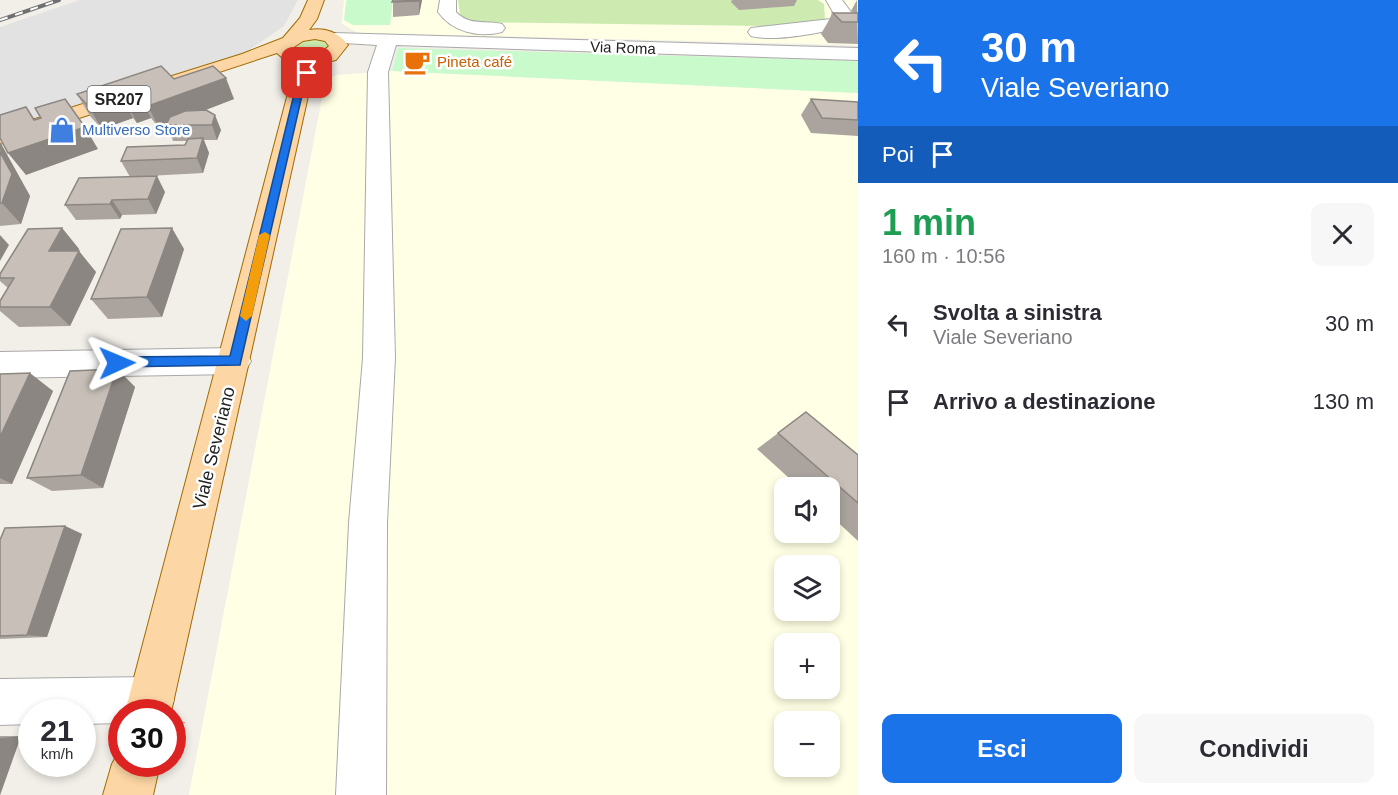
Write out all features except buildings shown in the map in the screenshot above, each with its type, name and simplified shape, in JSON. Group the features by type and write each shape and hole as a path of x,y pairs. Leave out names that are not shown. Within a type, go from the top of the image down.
{"main road":[{"path":"310,52 303,26 315,3"},
{"path":"310,52 315,3"},
{"name":"Via Roma","path":"0,137 239,62 310,52"},
{"name":"Viale Severiano","path":"152,699 310,52"},
{"path":"128,795 133,777"}],"street":[{"path":"448,0 447,12 452,20 475,28 691,31"},
{"path":"737,32 787,31 838,23 842,12 834,0"},
{"path":"362,795 368,523 379,358 378,72 388,41"},
{"name":"Via Roma","path":"310,52 388,41 858,54"},
{"path":"0,365 235,361"},
{"path":"0,702 108,705"}],"shaded area":[{"path":"80,0 298,0 284,26 242,55 0,131 0,27"},
{"path":"344,0 858,0 858,45 358,33 342,24"},
{"path":"392,71 858,93 858,795 189,795 325,82 336,75"}],"green space":[{"path":"348,0 393,0 390,25 353,25 344,20"},
{"path":"458,0 818,0 824,4 825,20 771,26 461,22"},
{"path":"314,38 325,40 330,45 324,53 305,56 293,51 297,42"},
{"path":"398,48 858,61 858,93 392,71"}],"railway":[{"path":"0,20 59,0"}],"slow traffic":[{"path":"246,316 265,235"}],"place":[{"name":"Pineta café","path":"417,62"},
{"name":"Multiverso Store","path":"62,130"}],"route":[{"path":"117,363 235,361 302,78 307,73"}]}
